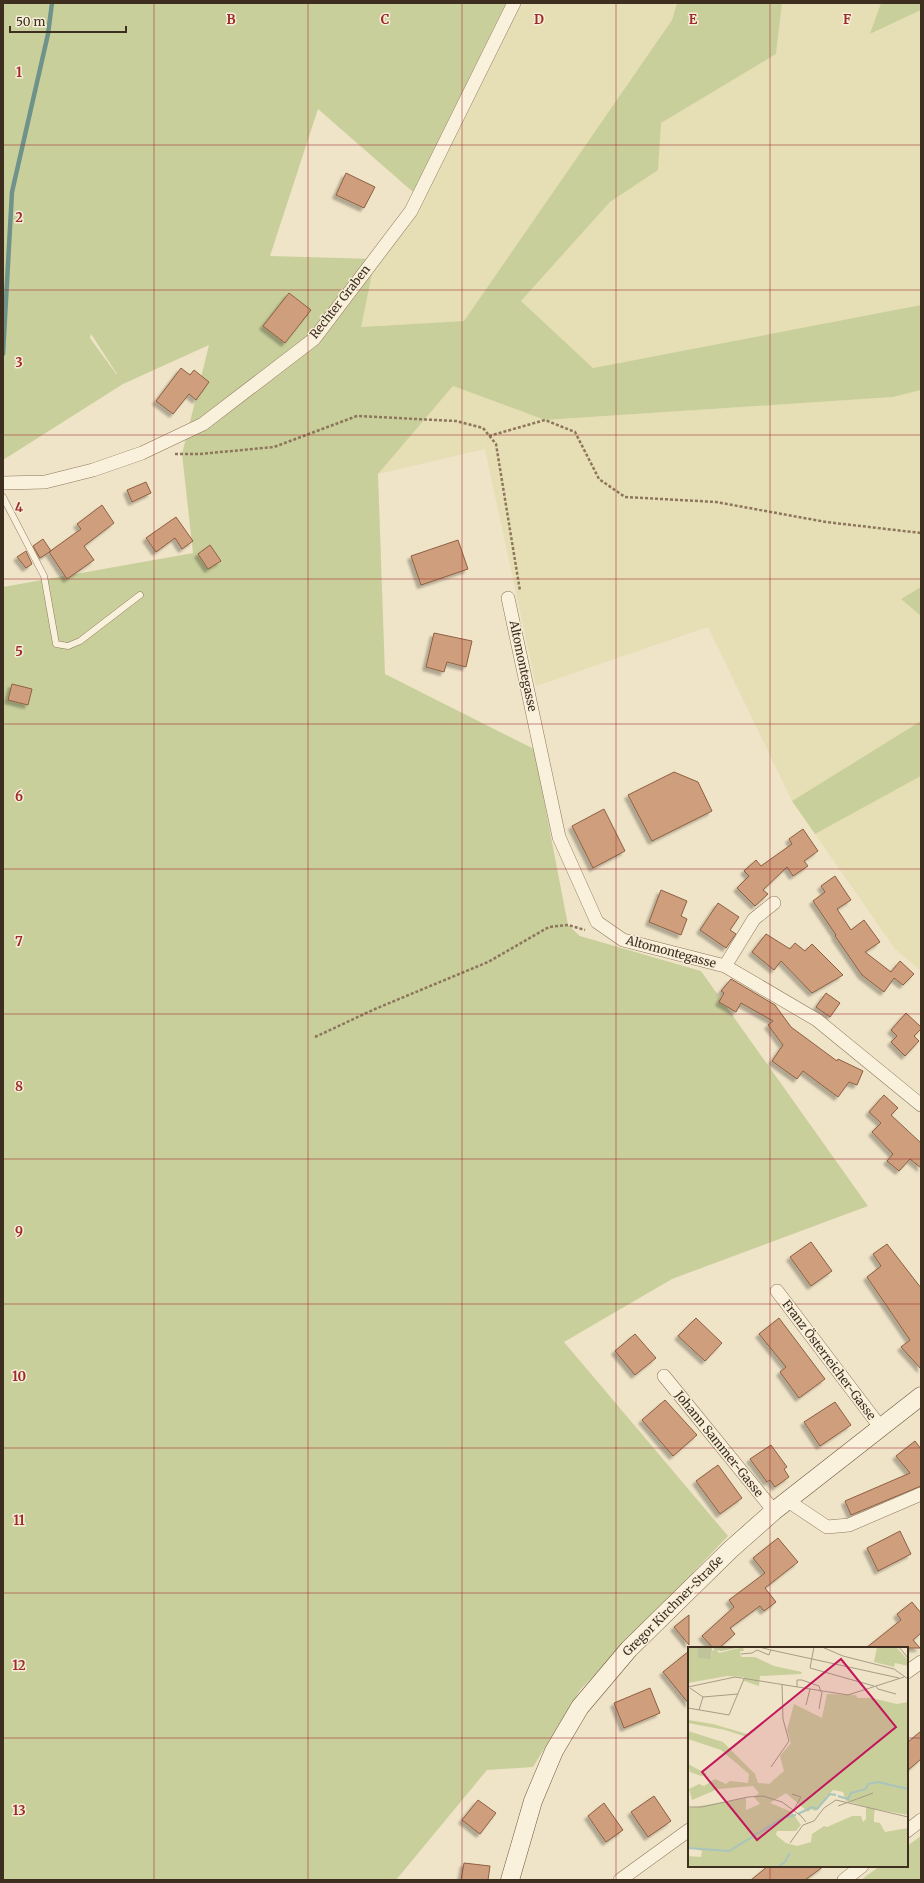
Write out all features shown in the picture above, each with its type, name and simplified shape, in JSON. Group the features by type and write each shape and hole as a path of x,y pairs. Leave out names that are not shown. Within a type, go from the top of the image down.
{"street":[{"name":"Rechter Graben","path":"3,483 44,482 93,470 142,453 204,424 314,339 411,211 514,3"},
{"name":"Altomontegasse","path":"508,598 559,837 597,922 623,940 725,966 817,1020 921,1105"},
{"path":"725,966 754,918 774,903"},
{"name":"Franz Österreicher-Gasse","path":"777,1291 881,1428"},
{"name":"Johann Sammer-Gasse","path":"664,1376 781,1506 827,1527 849,1525 921,1494"},
{"name":"Gregor Kirchner-Straße","path":"510,1880 533,1801 554,1751 580,1707 629,1649 730,1550 781,1506 921,1396"},
{"path":"908,1671 921,1662"},
{"path":"908,1830 921,1820"},
{"path":"620,1880 688,1831"},
{"path":"844,1880 861,1867"}],"lane":[{"path":"3,497 44,576 56,644 68,646 80,641 140,595"}],"path":[{"path":"169,454 200,454 274,447 357,416 456,421 483,428 496,444 522,601 508,598"},
{"path":"490,436 545,420 575,432 600,479 625,497 716,502 826,522 921,533"},
{"path":"315,1037 375,1009 488,962 548,927 568,925 588,930"}],"shaded area":[{"path":"520,3 677,3 672,20 464,321 360,327 375,259 384,259"},
{"path":"782,3 881,3 871,34 921,10 921,305 593,368 521,301 610,202 658,170 660,123 776,54"},
{"path":"453,386 545,420 893,397 921,390 921,587 902,600 921,616 921,721 792,801 708,627 536,686 485,449 378,474"},
{"path":"921,776 921,971 895,949 815,834"}],"green space":[{"path":"3,3 506,3 413,192 318,109 270,256 375,259 361,327 464,321 672,20 677,3 782,3 776,54 661,123 658,170 610,202 521,301 593,368 921,305 921,390 893,397 545,420 453,386 378,474 385,674 534,749 568,925 580,936 701,971 868,1206 672,1279 564,1342 728,1536 580,1690 533,1767 487,1770 396,1880 3,1880 3,587 193,553 182,454 209,345 123,384 3,460","holes":["91,334 117,374 90,338"]},
{"path":"881,3 921,3 921,10 870,34"},
{"path":"921,587 921,616 901,599"},
{"path":"921,721 921,776 815,834 792,801"},
{"path":"921,1836 921,1880 861,1880 879,1867 908,1867 908,1845"}],"building":[{"path":"346,173 375,187 364,208 336,195"},
{"path":"289,293 311,310 285,343 263,326"},
{"path":"181,368 190,375 194,370 209,382 196,400 189,394 173,414 156,401"},
{"path":"146,482 151,493 132,502 127,490"},
{"path":"102,505 114,523 84,546 94,560 67,579 49,552 81,529 77,524"},
{"path":"176,517 193,541 182,549 175,538 156,552 146,538"},
{"path":"43,539 51,551 40,558 33,546"},
{"path":"458,540 468,569 421,585 411,556"},
{"path":"210,545 221,561 208,569 198,554"},
{"path":"26,551 32,564 26,568 17,557"},
{"path":"434,633 472,641 466,667 447,662 444,672 426,667"},
{"path":"12,684 32,689 28,705 8,700"},
{"path":"674,772 698,782 712,811 652,841 628,795"},
{"path":"604,809 625,851 593,868 572,826"},
{"path":"803,829 818,851 804,861 808,866 793,876 787,867 763,890 768,894 755,906 737,888 749,876 744,871 756,860 761,866 792,844 789,839"},
{"path":"835,876 851,900 837,909 851,930 864,920 880,942 865,952 891,972 900,961 914,974 903,985 894,978 884,992 862,975 813,901 825,892 821,886"},
{"path":"661,890 687,901 681,916 687,919 681,935 649,922"},
{"path":"718,903 739,917 730,930 736,934 726,948 700,930"},
{"path":"766,934 790,949 795,943 805,951 812,944 843,975 812,993 781,961 774,970 752,952"},
{"path":"731,979 775,1005 791,1027 837,1061 838,1059 863,1071 857,1085 849,1082 838,1097 803,1071 797,1079 772,1061 783,1045 768,1025 773,1021 741,1003 736,1012 719,1002 724,993 721,991"},
{"path":"826,993 840,1003 830,1017 816,1007"},
{"path":"906,1013 921,1027 921,1029 914,1036 919,1041 905,1056 891,1042 897,1036 891,1030"},
{"path":"884,1095 898,1108 891,1115 921,1143 921,1168 910,1159 899,1171 887,1161 893,1154 872,1132 881,1123 869,1112"},
{"path":"811,1242 832,1271 811,1286 790,1257"},
{"path":"887,1244 921,1288 921,1369 901,1347 910,1340 867,1277 881,1266 873,1254"},
{"path":"696,1318 722,1343 705,1361 678,1336"},
{"path":"779,1318 825,1379 799,1398 780,1372 786,1367 759,1334"},
{"path":"635,1334 656,1358 635,1375 615,1351"},
{"path":"665,1400 697,1435 673,1456 642,1420"},
{"path":"835,1402 851,1425 820,1446 804,1422"},
{"path":"915,1441 921,1449 921,1486 851,1515 845,1501 910,1473 896,1456"},
{"path":"771,1445 787,1467 784,1469 789,1477 775,1487 770,1480 767,1482 750,1459"},
{"path":"718,1465 742,1498 720,1514 696,1481"},
{"path":"900,1531 911,1554 878,1571 867,1548"},
{"path":"778,1538 798,1562 765,1588 776,1602 764,1611 760,1606 730,1628 735,1634 720,1647 712,1647 702,1636 734,1607 729,1600 765,1573 753,1558"},
{"path":"912,1602 921,1613 921,1633 913,1640 920,1648 867,1647 901,1620 897,1614"},
{"path":"689,1615 689,1645 674,1627"},
{"path":"688,1652 688,1703 663,1672"},
{"path":"650,1688 660,1713 624,1728 614,1703"},
{"path":"921,1731 921,1759 908,1770 908,1742"},
{"path":"654,1796 671,1821 648,1837 631,1812"},
{"path":"478,1800 496,1813 480,1834 462,1820"},
{"path":"604,1803 623,1830 606,1842 588,1816"},
{"path":"464,1863 490,1866 488,1880 461,1880"},
{"path":"767,1867 823,1867 805,1880 751,1880"}],"waterway":[{"path":"3,354 12,192 48,34 52,3"}]}
